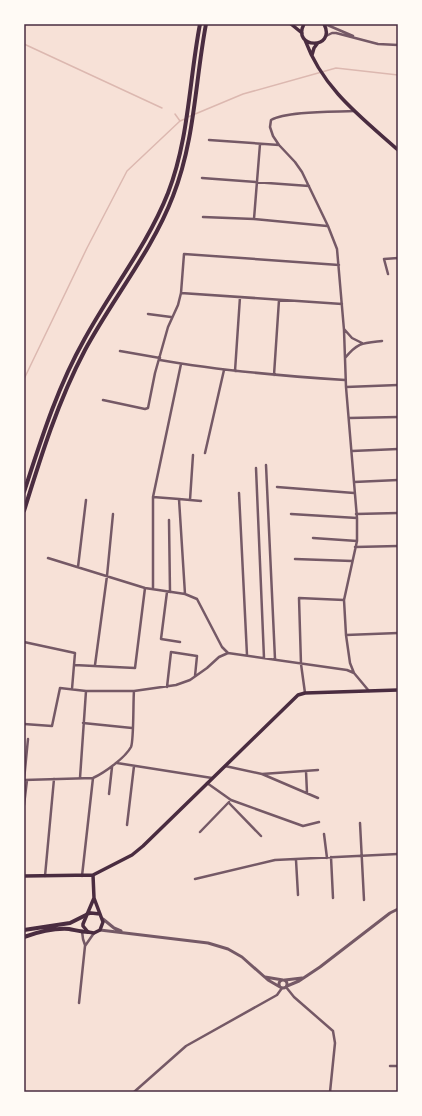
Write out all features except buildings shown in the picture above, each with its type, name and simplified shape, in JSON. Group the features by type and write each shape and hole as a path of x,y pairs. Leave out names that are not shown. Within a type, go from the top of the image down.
{"highway":[{"path":"24,492 48,420 69,370 84,340 154,224 168,192 181,151 186,128 200,24"},
{"path":"24,511 54,420 69,382 86,349 159,227 175,190 188,148 206,24"},
{"path":"24,930 70,923 86,915"},
{"path":"24,937 35,933 60,929 88,932"}],"main road":[{"path":"291,24 302,33 314,60 340,99 398,150"},
{"path":"302,33 304,24"},
{"path":"312,56 314,48 326,36 326,28 324,24"},
{"path":"305,40 313,44 317,44"},
{"path":"24,876 93,875 132,854 143,846 298,695 304,693 398,690"},
{"path":"93,875 94,898 103,919 103,925 100,930 94,933 88,932 83,926 84,918 94,898"},
{"path":"86,915 91,913 100,914"}],"street":[{"path":"324,24 357,38"},
{"path":"326,36 336,33 378,44 398,45"},
{"path":"354,111 287,115 272,120 270,127 273,136 279,145 302,172 328,226 335,244 339,265 344,328 346,386 357,518 357,541 344,600 346,635 350,663 354,673 369,691"},
{"path":"209,140 279,145"},
{"path":"254,219 260,144"},
{"path":"202,178 309,186"},
{"path":"203,217 254,219 328,226"},
{"path":"103,400 145,409 148,408 155,373 168,327 171,317 178,305 181,294 184,254 339,265"},
{"path":"388,274 384,259 398,258"},
{"path":"181,294 342,304"},
{"path":"235,371 240,298"},
{"path":"274,375 279,300"},
{"path":"148,314 171,317"},
{"path":"344,328 347,334 362,343"},
{"path":"345,359 355,347 362,343 382,341"},
{"path":"120,351 181,364 224,370 346,380"},
{"path":"153,589 153,497 181,364"},
{"path":"205,453 224,370"},
{"path":"346,386 398,385"},
{"path":"349,418 398,417"},
{"path":"352,451 398,449"},
{"path":"190,500 193,455"},
{"path":"266,465 276,659"},
{"path":"256,468 264,658"},
{"path":"354,482 398,480"},
{"path":"277,487 354,493"},
{"path":"240,493 247,655"},
{"path":"153,497 201,501"},
{"path":"179,499 185,594"},
{"path":"78,567 86,500"},
{"path":"356,514 398,513"},
{"path":"95,666 107,576 113,514"},
{"path":"291,514 357,518"},
{"path":"169,520 169,592 161,639 180,642"},
{"path":"313,538 357,541"},
{"path":"355,547 398,546"},
{"path":"48,558 145,588 185,594 197,599 222,647 228,653"},
{"path":"295,559 352,561"},
{"path":"74,665 134,668 145,588"},
{"path":"304,693 301,664 299,598 344,600"},
{"path":"346,635 398,633"},
{"path":"24,642 75,653 72,689"},
{"path":"166,687 171,652 197,656 195,676"},
{"path":"24,724 52,726 60,688 86,691 134,691 176,685 190,680 218,657 228,653 347,670 354,673"},
{"path":"80,778 86,691"},
{"path":"25,780 92,778 100,775 117,763 131,746 134,691"},
{"path":"83,723 132,728"},
{"path":"24,804 28,739"},
{"path":"117,763 212,778"},
{"path":"109,794 112,766"},
{"path":"127,825 134,766"},
{"path":"225,766 262,774 318,798"},
{"path":"262,774 318,770"},
{"path":"306,771 307,793"},
{"path":"82,876 92,778"},
{"path":"45,876 54,779"},
{"path":"207,783 230,801 261,836"},
{"path":"230,801 303,826 319,822"},
{"path":"200,832 230,801"},
{"path":"360,823 364,900"},
{"path":"324,834 327,858"},
{"path":"195,879 275,860 398,854"},
{"path":"331,858 333,898"},
{"path":"296,860 298,895"},
{"path":"134,1092 186,1046 276,995 281,988 305,977 390,913 398,909"},
{"path":"103,919 114,928 125,933"},
{"path":"79,1003 85,946 82,932 83,926"},
{"path":"100,930 208,943 228,949 281,988"},
{"path":"85,946 94,933"},
{"path":"263,976 284,980 305,977"},
{"path":"284,980 294,997 333,1031 335,1043 330,1092"},
{"path":"281,988 279,983 284,980"},
{"path":"390,1066 398,1066"}],"waterway":[{"path":"24,44 162,108"},
{"path":"188,117 243,94 336,68 398,75"},
{"path":"175,114 180,121"},
{"path":"24,379 87,248 127,171 180,121 185,119"}]}
